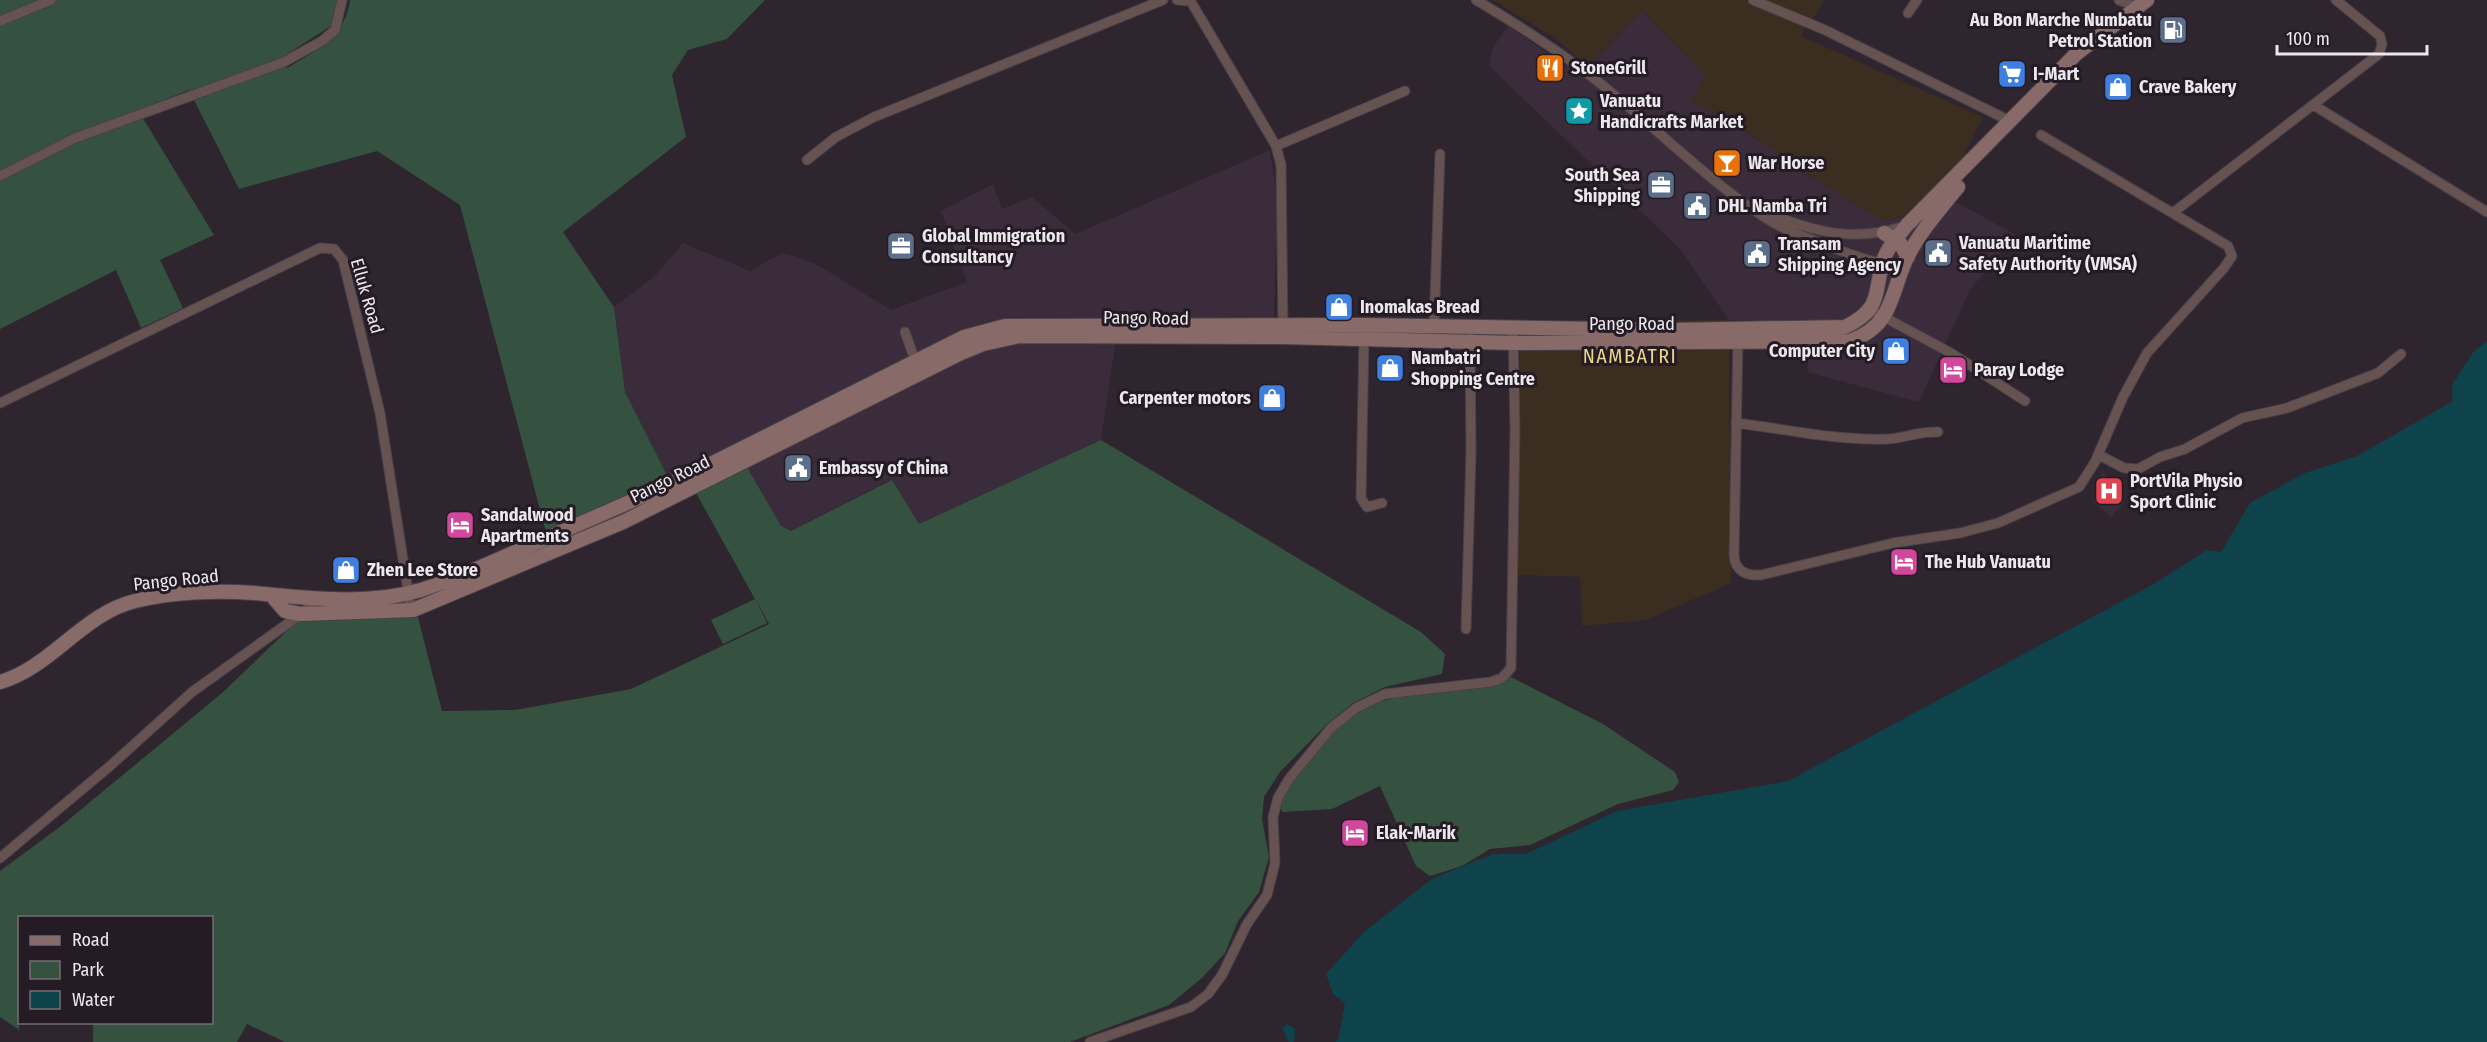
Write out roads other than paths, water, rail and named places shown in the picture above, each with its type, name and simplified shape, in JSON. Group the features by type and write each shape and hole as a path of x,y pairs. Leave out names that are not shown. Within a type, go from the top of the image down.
{"street":[{"path":"0,21 51,0"},
{"path":"0,176 75,138 284,62 322,41 335,30 342,0"},
{"path":"807,160 836,137 874,117 1162,0"},
{"path":"1177,0 1190,0 1276,146 1281,174 1283,331"},
{"path":"1476,0 1546,43 1602,84 1670,144 1746,204 1794,233 1883,264 1906,260 1889,236 1851,236 1829,233 1794,224 1746,204"},
{"path":"1752,0 1825,30 2010,120"},
{"path":"1908,13 1917,0"},
{"path":"2119,0 2142,3"},
{"path":"2174,212 2315,106 2379,54 2382,44 2373,30 2336,0"},
{"name":"Pango Road","path":"1283,331 1364,341 1514,343 1738,334 1845,327 1861,319 1880,287 1889,236 1907,225 1973,158 1983,151 2010,120 2076,54 2142,3"},
{"path":"1276,146 1406,91"},
{"path":"2315,106 2487,212"},
{"path":"1738,334 1734,562 1742,572 1750,576 1998,523 2079,487 2099,455 2123,397 2147,353 2224,268 2232,256 2228,246 2041,135"},
{"name":"Pango Road","path":"301,614 411,610 623,522 918,367 964,337 1005,326 1283,331 1363,325 1513,326 1668,330 1850,341 1863,336 1884,317 1895,297 1906,260 1938,212 1978,162 1983,151"},
{"path":"1434,326 1440,154"},
{"name":"Elluk Road","path":"0,403 320,248 334,249 343,260 380,413 411,610"},
{"path":"1869,309 1951,353 2025,400"},
{"path":"1363,325 1360,498 1367,507 1382,503"},
{"path":"1090,1042 1191,1007 1208,994 1222,975 1246,924 1267,895 1275,863 1273,817 1278,798 1289,779 1331,728 1356,708 1385,694 1491,682 1502,678 1511,668 1515,430 1513,326"},
{"path":"1466,628 1471,342 1469,327"},
{"path":"905,332 918,367"},
{"path":"2099,455 2124,468 2138,470 2160,457 2185,449 2242,418 2287,408 2378,373 2401,354"},
{"name":"Pango Road","path":"0,682 34,665 99,615 136,601 206,593 252,593 315,600 407,595 458,577 624,506 918,367"},
{"path":"1736,423 1833,435 1890,439 1919,431 1938,432"},
{"path":"272,596 285,611 301,614"},
{"path":"0,858 110,766 192,692 301,614 315,600"}],"water":[{"path":"2487,341 2487,1042 1335,1042 1338,1040 1345,1003 1333,994 1326,974 1365,931 1432,879 1493,854 1526,854 1617,811 1788,781 2152,585 2207,550 2221,552 2250,503 2305,473 2357,456 2453,401 2452,385 2474,351"},
{"path":"1288,1024 1295,1029 1294,1042 1289,1042 1282,1028"}],"place":[{"name":"Au Bon Marche Numbatu Petrol Station","path":"2173,30"},
{"name":"StoneGrill","path":"1550,68"},
{"name":"I-Mart","path":"2012,74"},
{"name":"Crave Bakery","path":"2118,87"},
{"name":"Vanuatu Handicrafts Market","path":"1579,111"},
{"name":"War Horse","path":"1727,163"},
{"name":"South Sea Shipping","path":"1661,185"},
{"name":"DHL Namba Tri","path":"1697,206"},
{"name":"Global Immigration Consultancy","path":"901,246"},
{"name":"Vanuatu Maritime Safety Authority (VMSA)","path":"1938,253"},
{"name":"Transam Shipping Agency","path":"1757,254"},
{"name":"Inomakas Bread","path":"1339,307"},
{"name":"Computer City","path":"1896,351"},
{"name":"Nambatri Shopping Centre","path":"1390,368"},
{"name":"Paray Lodge","path":"1953,370"},
{"name":"Carpenter motors","path":"1272,398"},
{"name":"Embassy of China","path":"798,468"},
{"name":"PortVila Physio Sport Clinic","path":"2109,491"},
{"name":"Sandalwood Apartments","path":"460,525"},
{"name":"The Hub Vanuatu","path":"1904,562"},
{"name":"Zhen Lee Store","path":"346,570"},
{"name":"Elak-Marik","path":"1355,833"}],"district":[{"name":"NAMBATRI","path":"1630,356"}]}
